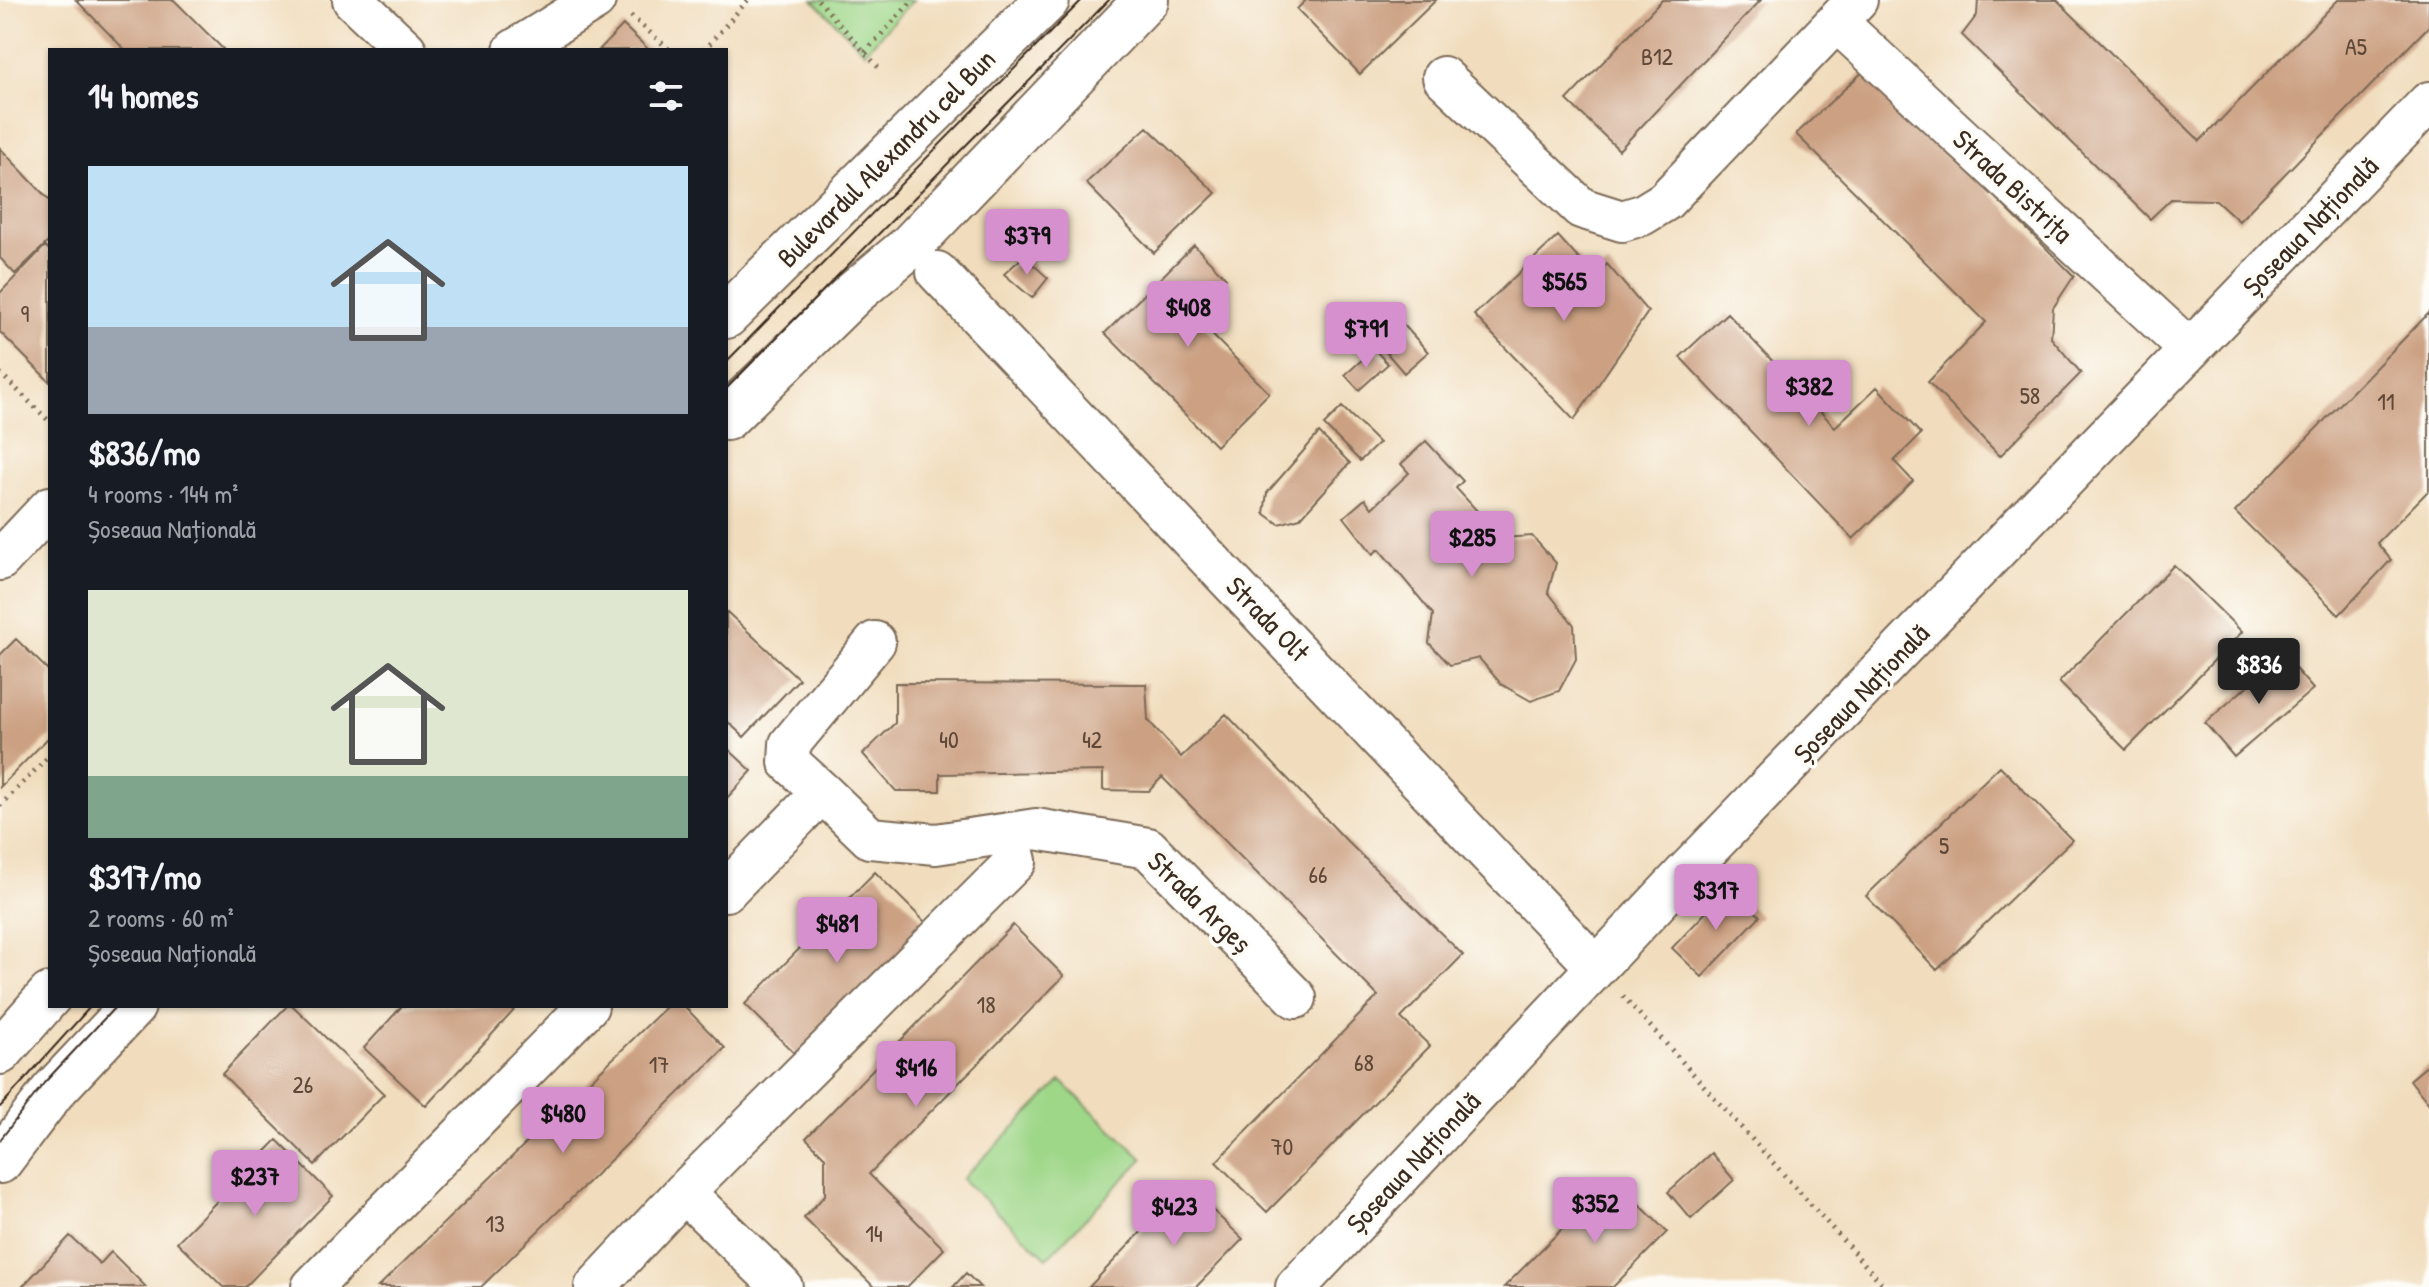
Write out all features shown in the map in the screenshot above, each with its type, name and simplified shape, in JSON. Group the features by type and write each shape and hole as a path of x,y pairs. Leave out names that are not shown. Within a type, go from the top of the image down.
{"main road":[{"name":"Bulevardul Alexandru cel Bun","path":"728,314 1047,0"},
{"path":"728,416 853,294 910,246 1146,0"},
{"path":"0,1052 48,997"},
{"path":"0,1161 53,1091 131,1008"}],"street":[{"path":"353,0 404,48"},
{"path":"518,48 609,5"},
{"name":"Strada Bistrița","path":"1443,77 1581,208 1622,221 1642,215 1665,201 1847,11 2190,350"},
{"name":"Șoseaua Națională","path":"1296,1287 1596,967 2429,102"},
{"name":"Strada Olt","path":"937,272 1569,935 1596,967"},
{"path":"0,560 48,509"},
{"name":"Strada Argeș","path":"875,642 790,744 789,762 870,838 936,844 1036,829 1148,848 1296,998"},
{"path":"728,889 822,792"},
{"path":"595,1287 684,1192 1016,861 1009,833"},
{"path":"312,1287 586,1008"},
{"path":"684,1192 782,1287"}],"path":[{"path":"706,48 748,0"},
{"path":"818,0 879,68"},
{"path":"865,52 913,0"},
{"path":"609,5 667,48"},
{"path":"0,373 48,420"},
{"path":"0,806 48,757"},
{"path":"1645,1020 1885,1287"}],"green space":[{"path":"813,0 913,0 865,52"},
{"path":"1061,1081 1143,1159 1047,1258 962,1179"}],"building":[{"path":"76,0 174,0 222,48 123,48"},
{"path":"1306,0 1436,0 1360,74 1297,9"},
{"path":"1662,0 1761,0 1619,150 1567,100"},
{"path":"1978,0 2057,0 2200,141 2338,0 2429,0 2429,26 2239,221 2216,200 2171,199 2150,219 1962,35 1977,15"},
{"path":"623,25 647,48 601,48"},
{"path":"1866,69 2074,276 2053,308 2051,338 2081,373 2000,456 1928,382 1986,322 1796,134"},
{"path":"1147,127 1216,193 1154,253 1086,183"},
{"path":"0,148 48,199 48,242 15,274 0,258"},
{"path":"1558,236 1595,277 1607,264 1648,312 1574,420 1474,315"},
{"path":"1194,245 1226,278 1191,313 1269,393 1216,446 1105,333"},
{"path":"45,246 48,249 48,380 0,332 0,293"},
{"path":"1024,256 1048,278 1032,298 1004,274"},
{"path":"1727,313 1835,427 1877,387 1921,434 1894,461 1913,481 1853,539 1680,357"},
{"path":"2429,313 2429,490 2377,543 2391,560 2339,615 2235,512"},
{"path":"1403,324 1428,352 1404,373 1380,345"},
{"path":"1374,349 1388,364 1359,390 1345,375"},
{"path":"1342,407 1379,443 1360,461 1324,425"},
{"path":"1319,433 1350,463 1300,518 1279,524 1264,513 1267,493"},
{"path":"1426,441 1463,481 1456,488 1502,538 1532,536 1556,563 1548,592 1574,625 1576,659 1559,691 1531,701 1501,684 1479,658 1450,665 1429,643 1433,614 1379,549 1373,554 1344,517 1365,499 1372,508 1409,473 1401,464"},
{"path":"2174,565 2242,632 2126,750 2059,682"},
{"path":"728,613 799,679 744,737 728,722"},
{"path":"16,639 48,670 48,738 0,787 0,655"},
{"path":"2283,655 2313,689 2234,757 2205,723"},
{"path":"895,683 1146,684 1148,720 1181,757 1226,714 1348,842 1463,955 1401,1018 1430,1046 1267,1212 1216,1162 1378,996 1162,777 1149,791 1103,790 1103,771 940,774 940,791 896,791 863,754 895,723"},
{"path":"728,749 752,771 728,797"},
{"path":"2000,766 2072,840 1937,970 1866,896"},
{"path":"875,872 929,926 799,1058 745,1004"},
{"path":"1730,887 1760,916 1702,977 1672,948"},
{"path":"1013,925 1064,976 869,1174 944,1249 907,1287 874,1287 804,1218 825,1195 825,1157 806,1138"},
{"path":"285,1008 295,1008 384,1094 315,1165 222,1074"},
{"path":"400,1008 516,1008 426,1106 364,1048"},
{"path":"665,1008 686,1008 725,1048 481,1287 378,1287"},
{"path":"2429,1064 2429,1104 2410,1080"},
{"path":"277,1140 333,1196 245,1287 223,1287 177,1242"},
{"path":"1711,1153 1734,1180 1691,1219 1668,1192"},
{"path":"1613,1178 1667,1232 1613,1287 1504,1287"},
{"path":"1186,1185 1243,1239 1196,1287 1089,1287"},
{"path":"70,1236 100,1264 111,1252 146,1287 22,1287"},
{"path":"966,1273 980,1287 953,1287"}],"tram line":[{"path":"728,360 1082,0"},
{"path":"728,387 1109,0"},
{"path":"0,1107 89,1008"},
{"path":"0,1140 44,1083 114,1008"}]}
